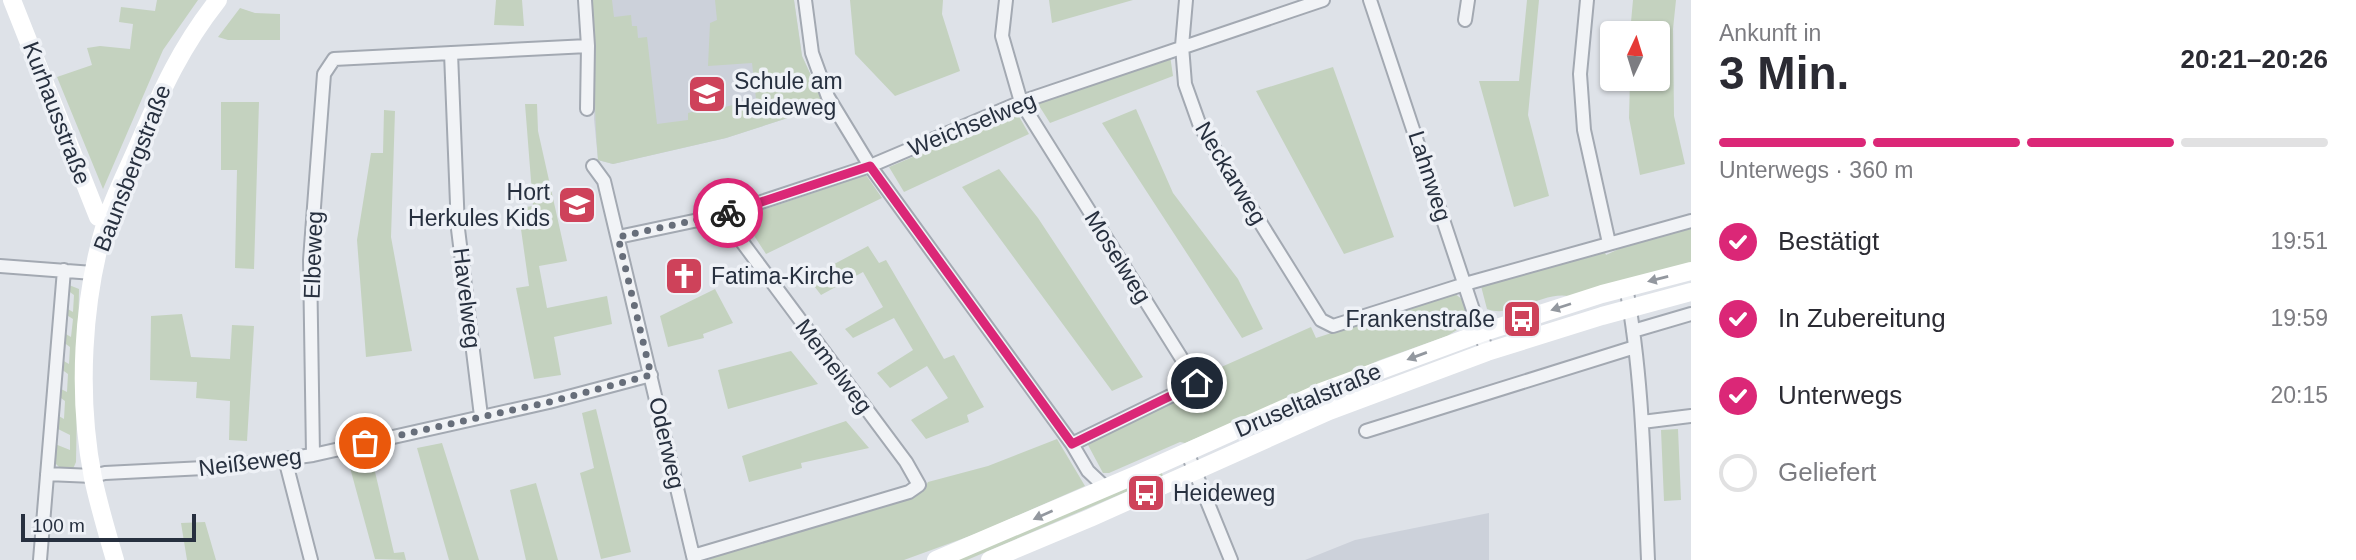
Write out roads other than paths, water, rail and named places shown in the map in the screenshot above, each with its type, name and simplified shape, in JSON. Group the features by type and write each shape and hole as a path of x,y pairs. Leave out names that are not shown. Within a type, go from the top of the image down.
{"main road":[{"name":"Kurhausstraße","path":"12,0 98,217 107,219"},
{"name":"Baunsbergstraße","path":"115,560 93,476 84,405 88,310 93,273 107,219 164,85 189,39 218,0"},
{"name":"Druseltalstraße","path":"936,560 1321,392 1480,332 1626,287 1691,271"},
{"name":"Druseltalstraße","path":"990,560 1328,411 1487,352 1691,292"}],"street":[{"path":"585,0 588,46 587,109"},
{"path":"805,0 812,53 818,74 828,97 870,166 1072,444 1088,471 1106,488"},
{"name":"Moselweg","path":"1006,0 1002,36 1021,102 1197,383 1072,444"},
{"name":"Neckarweg","path":"1186,0 1182,46 1185,83 1200,126 1321,320 1333,326 1465,284"},
{"name":"Weichselweg","path":"618,237 722,215 870,166 1021,102 1323,0"},
{"name":"Lahnweg","path":"1370,0 1487,352"},
{"path":"1465,20 1468,0"},
{"path":"1587,0 1580,74 1584,130 1609,243"},
{"path":"451,53 588,46"},
{"name":"Elbeweg","path":"313,455 310,260 324,74 334,59 451,53"},
{"name":"Havelweg","path":"451,53 458,229 481,416"},
{"name":"Oderweg","path":"593,166 604,181 693,558"},
{"name":"Memelweg","path":"693,558 909,492 919,485 906,462 722,215"},
{"path":"1465,284 1691,221"},
{"path":"0,266 93,273"},
{"path":"40,560 64,271"},
{"path":"1626,287 1642,422 1648,560"},
{"path":"1633,331 1691,314"},
{"path":"1366,431 1634,347"},
{"name":"Neißeweg","path":"93,476 105,473 224,467 313,455 549,402 651,375"},
{"path":"1642,422 1691,416"},
{"path":"1187,452 1231,560"},
{"path":"285,459 311,560"},
{"path":"47,474 93,476"}],"place":[{"name":"Schule am Heideweg","path":"707,94"},
{"name":"Hort Herkules Kids","path":"577,205"},
{"name":"Fatima-Kirche","path":"684,276"},
{"name":"Frankenstraße","path":"1522,319"},
{"name":"Heideweg","path":"1146,493"}]}
